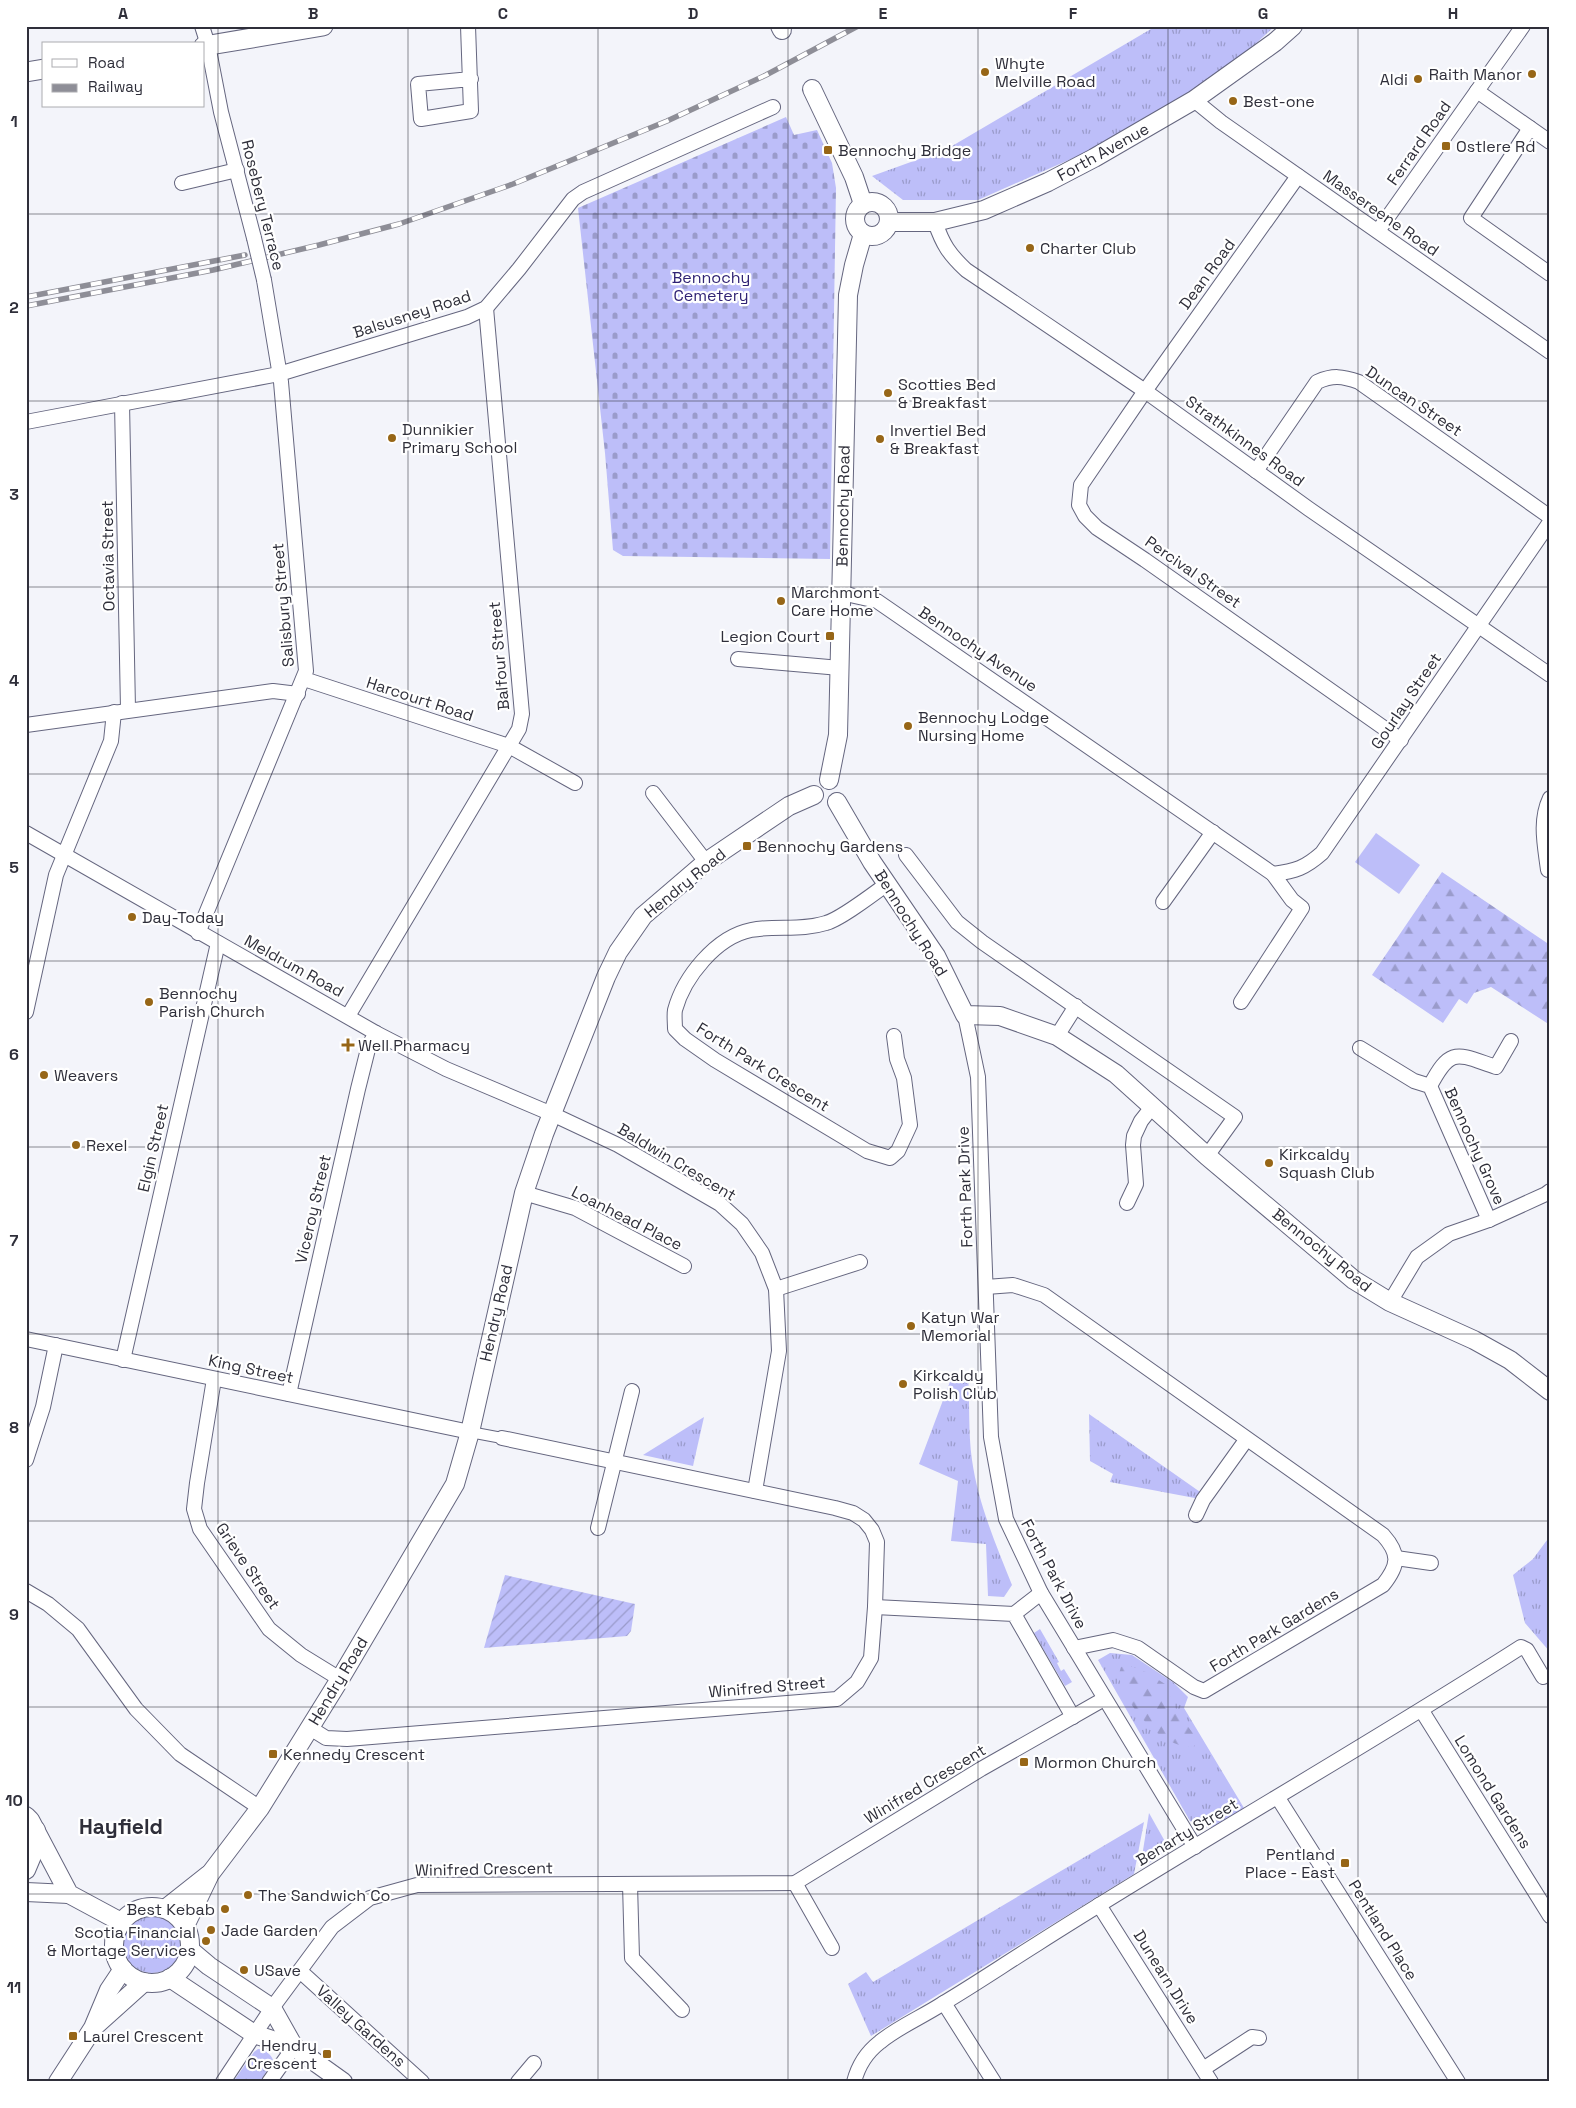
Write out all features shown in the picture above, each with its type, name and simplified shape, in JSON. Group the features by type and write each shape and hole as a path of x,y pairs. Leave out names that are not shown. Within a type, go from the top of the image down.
{"main road":[{"path":"206,46 323,26"},
{"path":"26,72 42,69"}],"street":[{"name":"Rosebery Terrace","path":"202,26 264,280 279,374"},
{"path":"468,26 471,79"},
{"name":"Forth Avenue","path":"889,222 935,222 984,210 1048,182 1094,158 1194,100 1275,42 1293,26"},
{"name":"Ferrard Road","path":"1378,232 1523,26"},
{"path":"812,89 854,177 864,204"},
{"path":"1477,91 1550,142"},
{"name":"Massereene Road","path":"1194,100 1221,122 1550,352"},
{"name":"Balsusney Road","path":"26,422 122,402 279,374 467,317 486,308 573,199 583,192 773,106"},
{"path":"1530,128 1470,218 1550,274"},
{"path":"182,183 237,170"},
{"name":"Dean Road","path":"1145,391 1298,176"},
{"path":"874,202 884,206 889,214 886,230 879,235 871,236 863,234 859,230 855,221 856,211 864,204 874,202"},
{"name":"Strathkinnes Road","path":"935,222 942,242 951,256 966,270 1145,391 1256,471 1550,675"},
{"name":"Bennochy Road","path":"829,780 835,760 838,735 848,296 863,234"},
{"name":"Balfour Street","path":"348,1016 519,729 522,714 486,308"},
{"name":"Salisbury Street","path":"198,932 305,675 279,374"},
{"name":"Duncan Street","path":"1256,471 1317,382 1330,376 1344,376 1359,382 1550,517"},
{"name":"Percival Street","path":"1145,391 1081,485 1080,505 1085,516 1097,528 1146,560 1401,740"},
{"name":"Octavia Street","path":"26,1012 30,971 56,875 111,742 121,711 122,402"},
{"name":"Gourlay Street","path":"1273,874 1294,871 1308,865 1322,853 1550,522"},
{"name":"Bennochy Avenue","path":"841,593 877,601 1273,874 1292,900 1305,903 1241,1002"},
{"path":"738,659 840,668"},
{"name":"Harcourt Road","path":"305,675 509,746 575,783"},
{"path":"26,725 273,691 298,694"},
{"path":"829,780 839,787 840,795 837,802 825,806 818,802 814,795 818,784 829,780"},
{"path":"653,793 706,862"},
{"name":"Hendry Road","path":"185,1926 210,1874 260,1808 340,1679 455,1484 470,1432 524,1193 552,1114 606,977 618,952 643,916 706,862 789,806 814,795"},
{"path":"1548,870 1543,832 1545,810 1550,798"},
{"name":"Bennochy Road","path":"837,802 887,884 936,956 965,1015 1000,1016 1057,1036 1116,1074 1207,1156 1354,1280 1390,1302 1474,1340 1510,1360 1550,1391"},
{"path":"1163,902 1213,832"},
{"name":"Meldrum Road","path":"26,834 376,1033 446,1068 552,1114"},
{"name":"Bennochy Road","path":"906,855 956,922 1235,1117 1207,1156"},
{"name":"Forth Park Crescent","path":"887,884 828,923 807,928 750,930 720,943 703,960 686,985 675,1011 675,1029 685,1039 715,1060 867,1151 890,1158 898,1151 910,1125 904,1078 897,1058 894,1036"},
{"name":"Elgin Street","path":"123,1360 218,943"},
{"path":"1057,1036 1076,1006"},
{"name":"Forth Park Drive","path":"965,1015 978,1077 991,1437 1006,1519 1041,1593 1194,1847"},
{"name":"Viceroy Street","path":"289,1394 358,1089 369,1045 376,1033"},
{"name":"Bennochy Grove","path":"1430,1086 1440,1066 1449,1058 1461,1056 1496,1067 1511,1041"},
{"name":"Bennochy Grove","path":"1360,1048 1414,1081 1430,1086 1489,1220"},
{"path":"1127,1203 1136,1184 1134,1136 1140,1121 1152,1107"},
{"name":"Baldwin Crescent","path":"552,1114 618,1145 720,1204 742,1224 762,1253 776,1288 780,1351 755,1491"},
{"path":"1390,1302 1417,1257 1449,1234 1489,1220 1546,1194 1550,1190"},
{"name":"Loanhead Place","path":"524,1193 575,1208 684,1266"},
{"path":"776,1288 860,1262"},
{"path":"986,1287 1013,1285 1044,1295 1383,1536 1393,1546 1396,1558 1431,1563"},
{"name":"King Street","path":"26,1339 470,1432"},
{"path":"26,1460 43,1407 56,1345"},
{"name":"Grieve Street","path":"214,1378 194,1509 200,1529 269,1629 300,1654 340,1679"},
{"path":"598,1528 632,1390"},
{"path":"470,1432 502,1438"},
{"name":"Winifred Street","path":"310,1728 326,1738 347,1739 837,1700 857,1682 871,1658 875,1607 877,1542 872,1530 864,1520 853,1513 835,1508 502,1438"},
{"path":"1196,1515 1203,1500 1246,1440"},
{"name":"Forth Park Gardens","path":"1074,1648 1113,1640 1138,1648 1194,1687 1204,1691 1383,1585 1392,1573 1396,1558"},
{"path":"26,1591 48,1604 78,1629 136,1708 180,1754 260,1808"},
{"path":"875,1607 1014,1614 1041,1593"},
{"path":"1014,1614 1073,1717"},
{"name":"Benarty Street","path":"854,2082 858,2068 880,2042 1099,1904 1278,1798 1521,1647 1527,1650 1543,1677"},
{"name":"Winifred Crescent","path":"222,2082 272,2008 332,1927 370,1898 417,1885 796,1883 981,1769 1104,1699"},
{"name":"Lomond Gardens","path":"1422,1710 1550,1916"},
{"name":"Pentland Place","path":"1278,1798 1458,2082"},
{"path":"26,1870 34,1851 31,1823"},
{"path":"31,1823 69,1894"},
{"name":"Hendry Road","path":"165,1909 210,1874"},
{"path":"796,1883 832,1948"},
{"path":"630,1884 632,1958 682,2010"},
{"path":"26,1892 69,1894 121,1922"},
{"name":"Dunearn Drive","path":"1099,1904 1212,2082"},
{"path":"153,1907 165,1909 180,1919 185,1926 189,1938 190,1950 186,1962 180,1971 170,1978 156,1982 144,1982 129,1975 123,1970 116,1958 114,1946 116,1933 121,1922 141,1908 153,1907"},
{"path":"190,1950 209,1966 272,2008 294,2047"},
{"path":"58,2082 93,2028 109,1990 123,1970"},
{"name":"Valley Gardens","path":"300,1971 422,2082"},
{"path":"170,1978 254,2034 294,2047 343,2082"},
{"path":"93,2028 144,1982"},
{"path":"944,2003 994,2082"},
{"path":"1203,2069 1252,2037 1259,2038"},
{"path":"269,2082 294,2047"},
{"path":"518,2082 534,2063"}],"green space":[{"path":"1156,26 1275,26 1229,68 1096,148 978,200 903,200 872,176 947,149"},
{"name":"Bennochy Cemetery","path":"786,117 794,135 817,130 832,163 836,188 830,559 623,556 613,550 605,453 578,208"},
{"path":"1376,833 1420,865 1399,894 1355,862"},
{"path":"1442,872 1550,945 1550,1025 1491,987 1474,993 1467,1004 1459,999 1443,1023 1372,975"},
{"path":"954,1371 968,1375 970,1439 975,1476 988,1524 1012,1585 1004,1597 988,1596 986,1544 951,1541 958,1481 919,1464"},
{"path":"1089,1414 1203,1494 1200,1499 1110,1482 1113,1474 1090,1461"},
{"path":"704,1417 693,1466 643,1455"},
{"path":"1550,1536 1550,1652 1525,1623 1513,1575 1533,1559"},
{"path":"505,1575 635,1604 631,1631 627,1636 484,1648"},
{"path":"1040,1629 1059,1662 1057,1663 1061,1671 1064,1669 1072,1682 1065,1686 1034,1633"},
{"path":"1110,1653 1132,1655 1174,1683 1188,1697 1184,1708 1244,1808 1224,1822 1212,1827 1205,1827 1190,1821 1098,1660"},
{"path":"1128,1665 1146,1672 1165,1684 1178,1714 1193,1733 1197,1743 1193,1747 1183,1746 1165,1738 1135,1710 1118,1677 1121,1667"},
{"path":"1149,1813 1167,1845 1167,1851 1140,1869"},
{"path":"1144,1822 1134,1874 871,2036 848,1984 866,1972 873,1982"},
{"path":"146,1915 158,1915 173,1923 181,1938 181,1950 173,1965 158,1973 146,1973 131,1965 123,1950 123,1938 131,1923"},
{"path":"258,2049 267,2052 273,2060 260,2082 233,2082 254,2052"}],"railway":[{"path":"26,306 213,270 399,224 513,184 667,121 766,75 858,26"},
{"path":"26,297 245,255"}],"place":[{"name":"Whyte Melville Road","path":"985,72"},
{"name":"Raith Manor","path":"1532,74"},
{"name":"Aldi","path":"1418,79"},
{"name":"Best-one","path":"1233,101"},
{"name":"Ostlere Rd","path":"1446,146"},
{"name":"Bennochy Bridge","path":"828,150"},
{"name":"Charter Club","path":"1030,248"},
{"name":"Scotties Bed & Breakfast","path":"888,393"},
{"name":"Dunnikier Primary School","path":"392,438"},
{"name":"Invertiel Bed & Breakfast","path":"880,439"},
{"name":"Marchmont Care Home","path":"781,601"},
{"name":"Legion Court","path":"830,636"},
{"name":"Bennochy Lodge Nursing Home","path":"908,726"},
{"name":"Bennochy Gardens","path":"747,846"},
{"name":"Day-Today","path":"132,917"},
{"name":"Bennochy Parish Church","path":"149,1002"},
{"name":"Well Pharmacy","path":"348,1045"},
{"name":"Weavers","path":"44,1075"},
{"name":"Rexel","path":"76,1145"},
{"name":"Kirkcaldy Squash Club","path":"1269,1163"},
{"name":"Katyn War Memorial","path":"911,1326"},
{"name":"Kirkcaldy Polish Club","path":"903,1384"},
{"name":"Kennedy Crescent","path":"273,1754"},
{"name":"Mormon Church","path":"1024,1762"},
{"name":"Pentland Place - East","path":"1345,1863"},
{"name":"The Sandwich Co","path":"248,1895"},
{"name":"Best Kebab","path":"225,1909"},
{"name":"Jade Garden","path":"211,1930"},
{"name":"Scotia Financial & Mortage Services","path":"206,1941"},
{"name":"USave","path":"244,1970"},
{"name":"Laurel Crescent","path":"73,2036"},
{"name":"Hendry Crescent","path":"327,2054"}],"district":[{"name":"Hayfield","path":"121,1826"}]}
